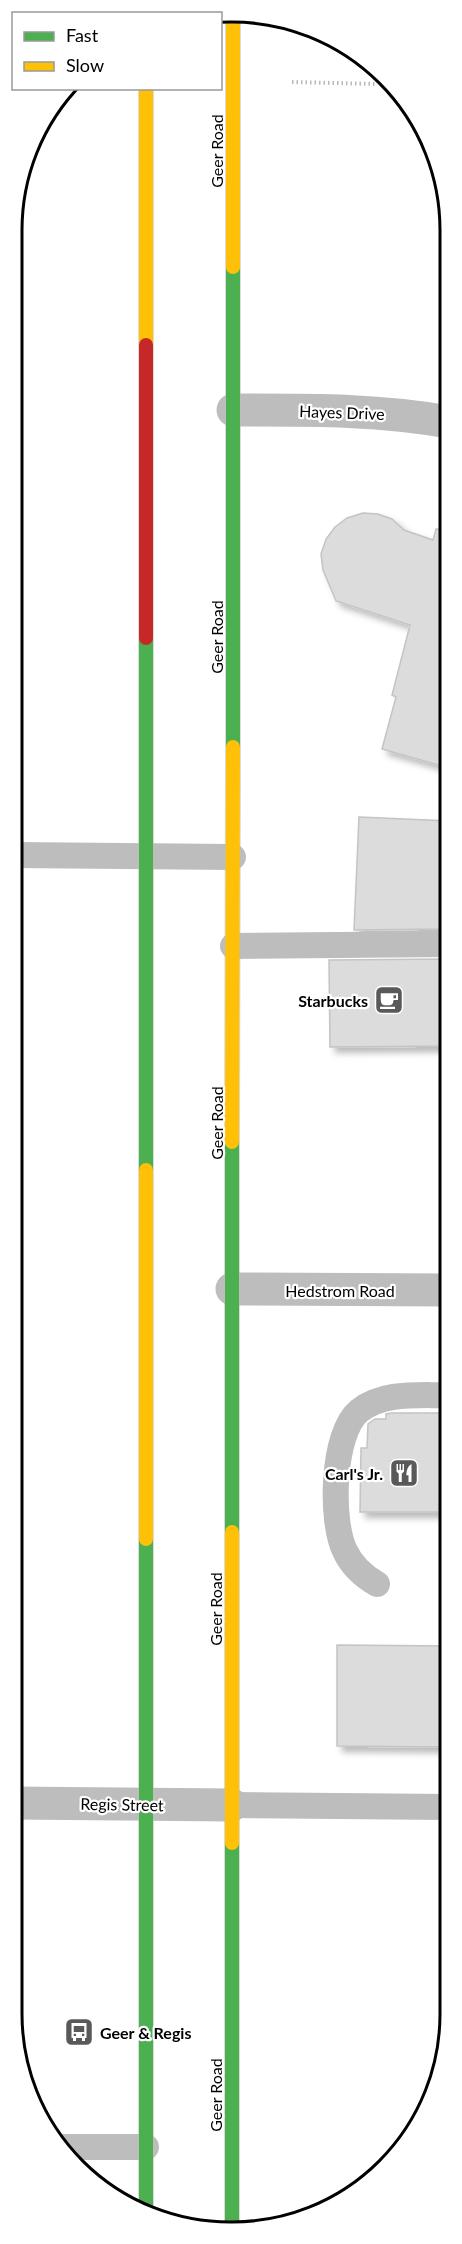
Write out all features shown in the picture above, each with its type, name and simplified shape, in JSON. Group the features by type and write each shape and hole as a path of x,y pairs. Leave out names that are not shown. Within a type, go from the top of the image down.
{"main road":[{"name":"Geer Road","path":"232,2222 233,22"},
{"path":"146,90 146,2204"}],"street":[{"name":"Hayes Drive","path":"233,410 357,410 439,420"},
{"name":"Hedstrom Road","path":"232,1289 440,1290"},
{"name":"Regis Street","path":"23,1803 232,1806"}],"lane":[{"path":"22,855 233,856"},
{"path":"233,946 439,944"},
{"path":"376,1584 355,1567 345,1551 338,1532 336,1510 341,1442 351,1418 369,1404 392,1397 440,1395"},
{"path":"232,1806 440,1807"},
{"path":"72,2147 146,2147"}],"path":[{"path":"292,82 376,84"}],"building":[{"path":"363,513 378,514 392,519 404,530 433,540 436,529 439,529 439,765 382,749 396,697 392,695 410,625 336,601 323,570 321,554 326,539 335,527 347,518"},
{"path":"359,817 439,821 439,929 354,930"},
{"name":"Starbucks","path":"439,959 439,1046 330,1047 329,960"},
{"name":"Carl's Jr.","path":"440,1413 440,1512 360,1512 361,1448 367,1448 368,1424 375,1419 386,1419 386,1414"},
{"path":"337,1645 440,1646 440,1747 337,1746"}],"traffic: fast":[{"path":"233,267 233,747"},
{"path":"146,638 146,1170"},
{"path":"232,1142 232,1532"},
{"path":"146,1539 146,2204"},
{"path":"232,1843 232,2222"}],"traffic: slow":[{"path":"233,22 233,267"},
{"path":"146,90 146,345"},
{"path":"232,1142 233,747"},
{"path":"146,1170 146,1539"},
{"path":"232,1532 232,1843"}],"traffic: jam":[{"path":"146,345 146,638"}],"place":[{"name":"Starbucks","path":"389,1000"},
{"name":"Carl's Jr.","path":"404,1473"},
{"name":"Geer & Regis","path":"79,2032"}]}
